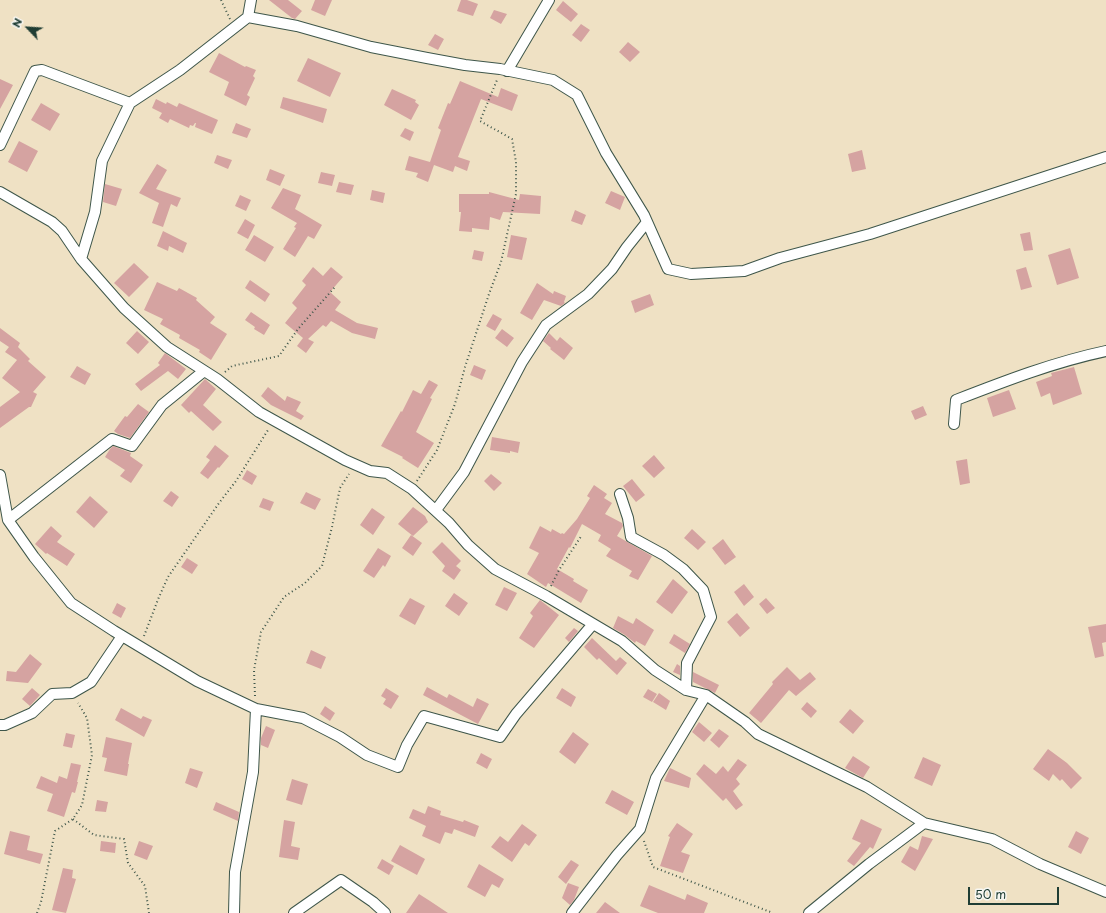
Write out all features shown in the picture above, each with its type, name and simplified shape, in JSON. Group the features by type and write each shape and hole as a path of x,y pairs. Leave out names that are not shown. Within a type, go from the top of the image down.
{"street":[{"path":"81,258 95,212 102,161 130,103 180,70 248,18 251,0"},
{"path":"504,70 549,0"},
{"path":"248,18 297,26 371,47 553,80 577,95 606,153 647,222 668,268 691,274 744,272 780,258 870,234 1106,157"},
{"path":"0,145 35,71 42,70 130,103"},
{"path":"0,192 52,222 62,232 81,258 124,308 162,342 217,379 259,412 345,460 370,471 387,473 412,488 450,523 468,545 495,569 546,596 622,641 655,670 686,690 706,695 745,722 758,734 867,787 924,823 992,839 1040,864 1106,892"},
{"path":"436,510 464,472 522,362 546,325 588,294 612,269 647,222"},
{"path":"954,424 956,400 1022,374 1074,358 1106,351"},
{"path":"8,520 112,439 132,446 162,404 204,371"},
{"path":"0,475 8,520 34,557 71,603 122,636 197,681 256,709 303,718 340,737 367,755 398,768 407,746 424,716 500,737 516,714 593,624"},
{"path":"620,494 628,518 632,538 683,569 703,590 711,617 687,663 686,690"},
{"path":"0,725 5,725 32,713 52,694 72,693 91,682 122,636"},
{"path":"572,913 616,855 640,829 656,778 706,695"},
{"path":"234,913 235,872 253,772 256,709"},
{"path":"809,913 869,864 924,823"},
{"path":"294,913 341,880 373,902 385,913"}],"path":[{"path":"221,0 234,29"},
{"path":"412,488 437,450 455,404 465,366 501,262 511,217 516,194 516,162 512,139 480,121 504,70"},
{"path":"217,379 232,366 279,356 302,325 335,287"},
{"path":"140,647 168,577 236,481 274,420"},
{"path":"256,709 254,670 261,632 284,597 305,583 322,566 340,488 354,464"},
{"path":"546,596 559,570 582,535"},
{"path":"37,913 41,902 55,831 73,819 82,805 92,755 87,718 72,693"},
{"path":"73,819 94,835 124,839 128,863 145,886 149,913"},
{"path":"640,829 653,867 773,913"}],"building":[{"path":"269,0 288,0 302,11 295,19 292,18"},
{"path":"315,0 332,0 325,16 311,10"},
{"path":"461,0 467,0 478,4 473,16 457,11"},
{"path":"563,1 578,14 571,22 556,10"},
{"path":"494,10 507,14 501,24 490,18"},
{"path":"581,24 590,30 581,42 572,35"},
{"path":"435,34 444,39 438,50 428,45"},
{"path":"628,42 640,52 630,62 619,52"},
{"path":"219,53 245,67 246,66 256,70 253,76 255,78 247,95 250,97 246,106 224,95 229,82 209,72"},
{"path":"308,58 341,73 330,97 297,81"},
{"path":"0,79 13,85 0,109"},
{"path":"460,81 498,97 501,88 518,95 512,111 481,99 458,157 470,161 467,171 455,166 453,172 434,165 428,182 416,177 418,173 405,170 409,156 430,162 441,130 438,128 448,103 450,104"},
{"path":"392,89 416,100 415,102 419,105 411,120 384,105"},
{"path":"283,97 327,109 323,123 280,108"},
{"path":"156,99 177,107 179,103 218,120 212,134 195,127 196,123 193,126 190,125 189,128 170,119 168,123 159,118 162,113 152,108"},
{"path":"41,103 60,114 50,131 31,120"},
{"path":"236,123 251,129 247,138 232,133"},
{"path":"405,128 414,132 410,141 400,136"},
{"path":"19,141 38,151 27,172 8,162"},
{"path":"862,150 866,169 852,172 848,154"},
{"path":"217,155 232,160 228,169 214,163"},
{"path":"157,164 167,170 156,189 181,198 177,207 171,204 163,227 152,223 159,203 139,193"},
{"path":"270,169 285,175 280,186 266,180"},
{"path":"321,172 335,175 332,186 318,183"},
{"path":"339,182 354,185 351,195 336,192"},
{"path":"105,184 122,189 116,206 103,202"},
{"path":"283,188 301,195 295,209 322,225 314,239 308,236 295,257 283,249 296,228 294,227 297,223 271,208"},
{"path":"372,190 385,193 383,203 370,200"},
{"path":"611,191 625,197 620,210 605,203"},
{"path":"489,192 519,200 520,194 541,196 540,214 503,212 500,220 490,217 489,230 472,228 472,232 459,231 461,212 459,212 459,194 489,194"},
{"path":"240,195 251,200 246,211 235,206"},
{"path":"575,210 586,215 582,225 571,221"},
{"path":"245,219 255,225 248,239 237,233"},
{"path":"163,231 187,243 183,253 169,246 168,251 157,246"},
{"path":"1030,232 1033,250 1024,251 1020,234"},
{"path":"254,235 274,247 265,262 245,250"},
{"path":"511,235 527,238 522,260 507,257"},
{"path":"1070,248 1079,278 1057,285 1048,255"},
{"path":"474,250 484,252 482,261 472,259"},
{"path":"134,263 149,277 129,297 114,283"},
{"path":"313,267 323,276 331,267 343,277 330,292 341,302 335,310 357,323 378,328 375,339 352,333 331,321 326,327 323,325 308,339 314,342 306,353 297,346 303,338 285,323 297,308 292,303 306,285 302,281"},
{"path":"1026,267 1032,287 1021,290 1016,270"},
{"path":"250,280 270,294 265,302 245,288"},
{"path":"157,282 177,291 179,288 197,298 196,300 215,317 210,323 227,334 211,360 199,352 200,350 179,338 180,335 160,324 163,319 144,310"},
{"path":"537,283 553,294 554,291 566,296 565,303 561,306 544,300 532,320 520,313"},
{"path":"650,294 654,305 635,313 631,301"},
{"path":"251,312 270,325 264,335 254,329 255,327 245,320"},
{"path":"493,314 502,319 495,331 486,326"},
{"path":"0,328 20,343 18,347 30,359 28,361 46,377 33,392 37,394 31,407 0,428 0,407 20,392 2,378 17,360 5,352 9,347 0,341"},
{"path":"502,329 514,338 507,347 495,338"},
{"path":"137,331 149,342 138,354 126,343"},
{"path":"549,333 557,341 560,337 573,348 564,360 550,349 551,348 543,341"},
{"path":"165,353 186,369 178,379 168,371 141,391 135,384 160,365 158,363"},
{"path":"474,365 486,370 482,380 470,375"},
{"path":"77,366 91,374 85,385 70,377"},
{"path":"1074,367 1082,394 1053,405 1050,393 1041,397 1036,382 1052,376 1051,373"},
{"path":"205,379 216,389 203,405 222,422 213,431 191,411 189,413 181,405"},
{"path":"429,380 438,385 430,398 432,399 416,432 434,443 418,468 402,458 403,457 381,446 401,411 402,412 413,390 421,394"},
{"path":"268,387 285,401 287,396 301,402 296,411 304,416 301,420 271,405 261,396"},
{"path":"1009,390 1016,409 993,417 987,398"},
{"path":"138,404 149,412 130,438 114,431 125,416 127,417"},
{"path":"923,406 927,415 915,420 911,411"},
{"path":"492,437 520,442 518,453 490,450"},
{"path":"215,445 229,456 208,479 200,473 210,460 206,457"},
{"path":"113,446 131,453 130,456 143,465 131,483 120,476 125,470 105,457"},
{"path":"654,455 665,468 654,478 642,466"},
{"path":"967,459 970,483 960,485 956,461"},
{"path":"247,470 257,476 252,485 242,479"},
{"path":"491,474 502,483 494,491 484,481"},
{"path":"632,479 645,495 636,502 623,486"},
{"path":"594,485 607,494 604,498 612,503 605,514 622,523 623,526 617,536 652,556 638,580 629,576 632,571 606,556 611,549 598,541 601,535 582,524 557,569 574,579 573,581 588,590 581,603 548,583 546,587 527,574 539,553 529,548 540,526 551,532 552,529 564,534 577,519 590,498 587,496"},
{"path":"171,491 179,497 172,507 163,501"},
{"path":"306,492 321,499 315,510 300,503"},
{"path":"90,496 108,512 94,528 76,512"},
{"path":"263,498 274,502 270,511 259,507"},
{"path":"413,507 425,516 428,522 413,536 398,524"},
{"path":"372,508 385,517 373,535 360,525"},
{"path":"51,526 62,536 57,542 75,554 67,566 47,553 46,554 35,544"},
{"path":"692,529 706,542 698,550 684,538"},
{"path":"411,535 422,543 413,556 402,548"},
{"path":"723,539 736,557 725,565 712,548"},
{"path":"442,542 461,561 456,566 461,570 454,580 442,571 445,566 432,552"},
{"path":"378,548 391,556 385,567 383,565 374,578 363,571"},
{"path":"187,558 198,565 192,574 181,567"},
{"path":"673,579 688,592 672,614 656,602"},
{"path":"744,584 754,597 744,606 734,592"},
{"path":"504,587 517,593 507,611 495,605"},
{"path":"454,593 468,603 459,616 445,606"},
{"path":"410,598 425,606 415,625 399,616"},
{"path":"766,598 775,608 767,614 759,604"},
{"path":"540,600 559,615 534,648 519,638 533,616 530,613"},
{"path":"117,603 126,608 121,618 112,613"},
{"path":"737,613 750,628 740,637 727,622"},
{"path":"618,616 633,624 636,618 654,630 645,646 636,641 635,643 613,628"},
{"path":"1106,624 1106,642 1102,643 1104,656 1095,658 1088,627"},
{"path":"574,628 578,631 569,642 565,638"},
{"path":"674,634 690,644 685,653 669,643"},
{"path":"592,638 616,661 620,657 627,663 617,675 599,658 597,660 584,647"},
{"path":"311,650 326,657 321,669 306,663"},
{"path":"30,654 42,664 28,683 6,681 7,671 16,672"},
{"path":"677,664 680,666 680,675 673,672"},
{"path":"787,667 800,680 810,672 816,679 796,696 789,690 761,723 749,713 773,684 772,682"},
{"path":"693,672 719,685 715,693 693,682"},
{"path":"427,687 447,698 449,694 473,707 477,698 489,704 478,724 423,695"},
{"path":"32,688 40,695 30,706 22,699"},
{"path":"386,688 399,696 391,709 383,704 386,699 381,696"},
{"path":"562,688 576,697 571,707 556,698"},
{"path":"648,689 657,694 652,702 643,697"},
{"path":"659,693 670,701 666,710 653,702"},
{"path":"807,702 817,711 811,718 801,709"},
{"path":"325,706 335,713 330,721 320,714"},
{"path":"121,708 141,719 143,716 152,720 144,737 115,720"},
{"path":"850,709 864,721 853,734 839,722"},
{"path":"699,722 712,733 704,742 692,732"},
{"path":"266,726 275,730 268,748 261,745 261,738"},
{"path":"719,729 729,736 719,748 710,740"},
{"path":"573,732 589,744 575,764 559,752"},
{"path":"66,733 75,735 72,748 63,746"},
{"path":"106,737 132,743 127,776 104,771 107,758 102,757"},
{"path":"1048,749 1067,763 1082,778 1071,789 1062,779 1060,781 1053,774 1049,781 1033,769"},
{"path":"481,753 492,759 487,769 476,763"},
{"path":"853,756 870,767 863,778 845,768"},
{"path":"923,757 941,765 932,786 914,778"},
{"path":"738,759 747,765 736,779 740,784 733,791 743,805 736,810 726,798 723,801 696,774 704,764 716,774 723,766 728,772"},
{"path":"71,763 81,765 75,793 72,792 64,817 47,811 53,794 36,788 41,776 57,783 59,776 67,779"},
{"path":"190,768 203,772 197,788 185,783"},
{"path":"670,768 691,778 689,788 664,781"},
{"path":"292,779 308,784 302,805 286,800"},
{"path":"612,790 634,802 627,815 605,803"},
{"path":"97,800 108,802 106,812 95,811"},
{"path":"216,802 239,812 238,821 213,810"},
{"path":"428,806 441,811 440,815 463,822 464,820 479,826 475,837 454,829 452,834 445,832 440,844 422,836 426,826 409,818 413,809 425,814"},
{"path":"861,819 882,829 873,849 870,847 854,866 847,861 861,843 852,839"},
{"path":"284,820 295,822 291,846 300,848 298,860 279,857"},
{"path":"677,823 693,834 681,852 690,855 683,873 660,866 670,837 668,836"},
{"path":"522,824 537,835 529,846 525,843 512,862 491,847 500,836 508,842"},
{"path":"10,831 30,836 27,850 43,854 40,864 4,854"},
{"path":"1076,831 1089,838 1081,854 1068,847"},
{"path":"922,836 933,839 915,871 901,862 910,846 918,850"},
{"path":"101,841 116,843 115,853 100,851"},
{"path":"139,841 153,846 147,860 134,855"},
{"path":"400,845 425,859 417,875 391,861"},
{"path":"382,859 394,866 389,875 377,868"},
{"path":"571,860 579,865 566,884 558,877"},
{"path":"479,864 504,879 499,888 492,884 485,897 467,887"},
{"path":"63,868 73,870 72,878 76,879 66,913 52,910"},
{"path":"568,883 579,887 574,900 570,905 562,898"},
{"path":"649,885 685,900 687,894 708,903 704,913 658,913 640,906"},
{"path":"419,894 430,901 448,913 406,913"},
{"path":"605,902 620,913 596,913"}]}
